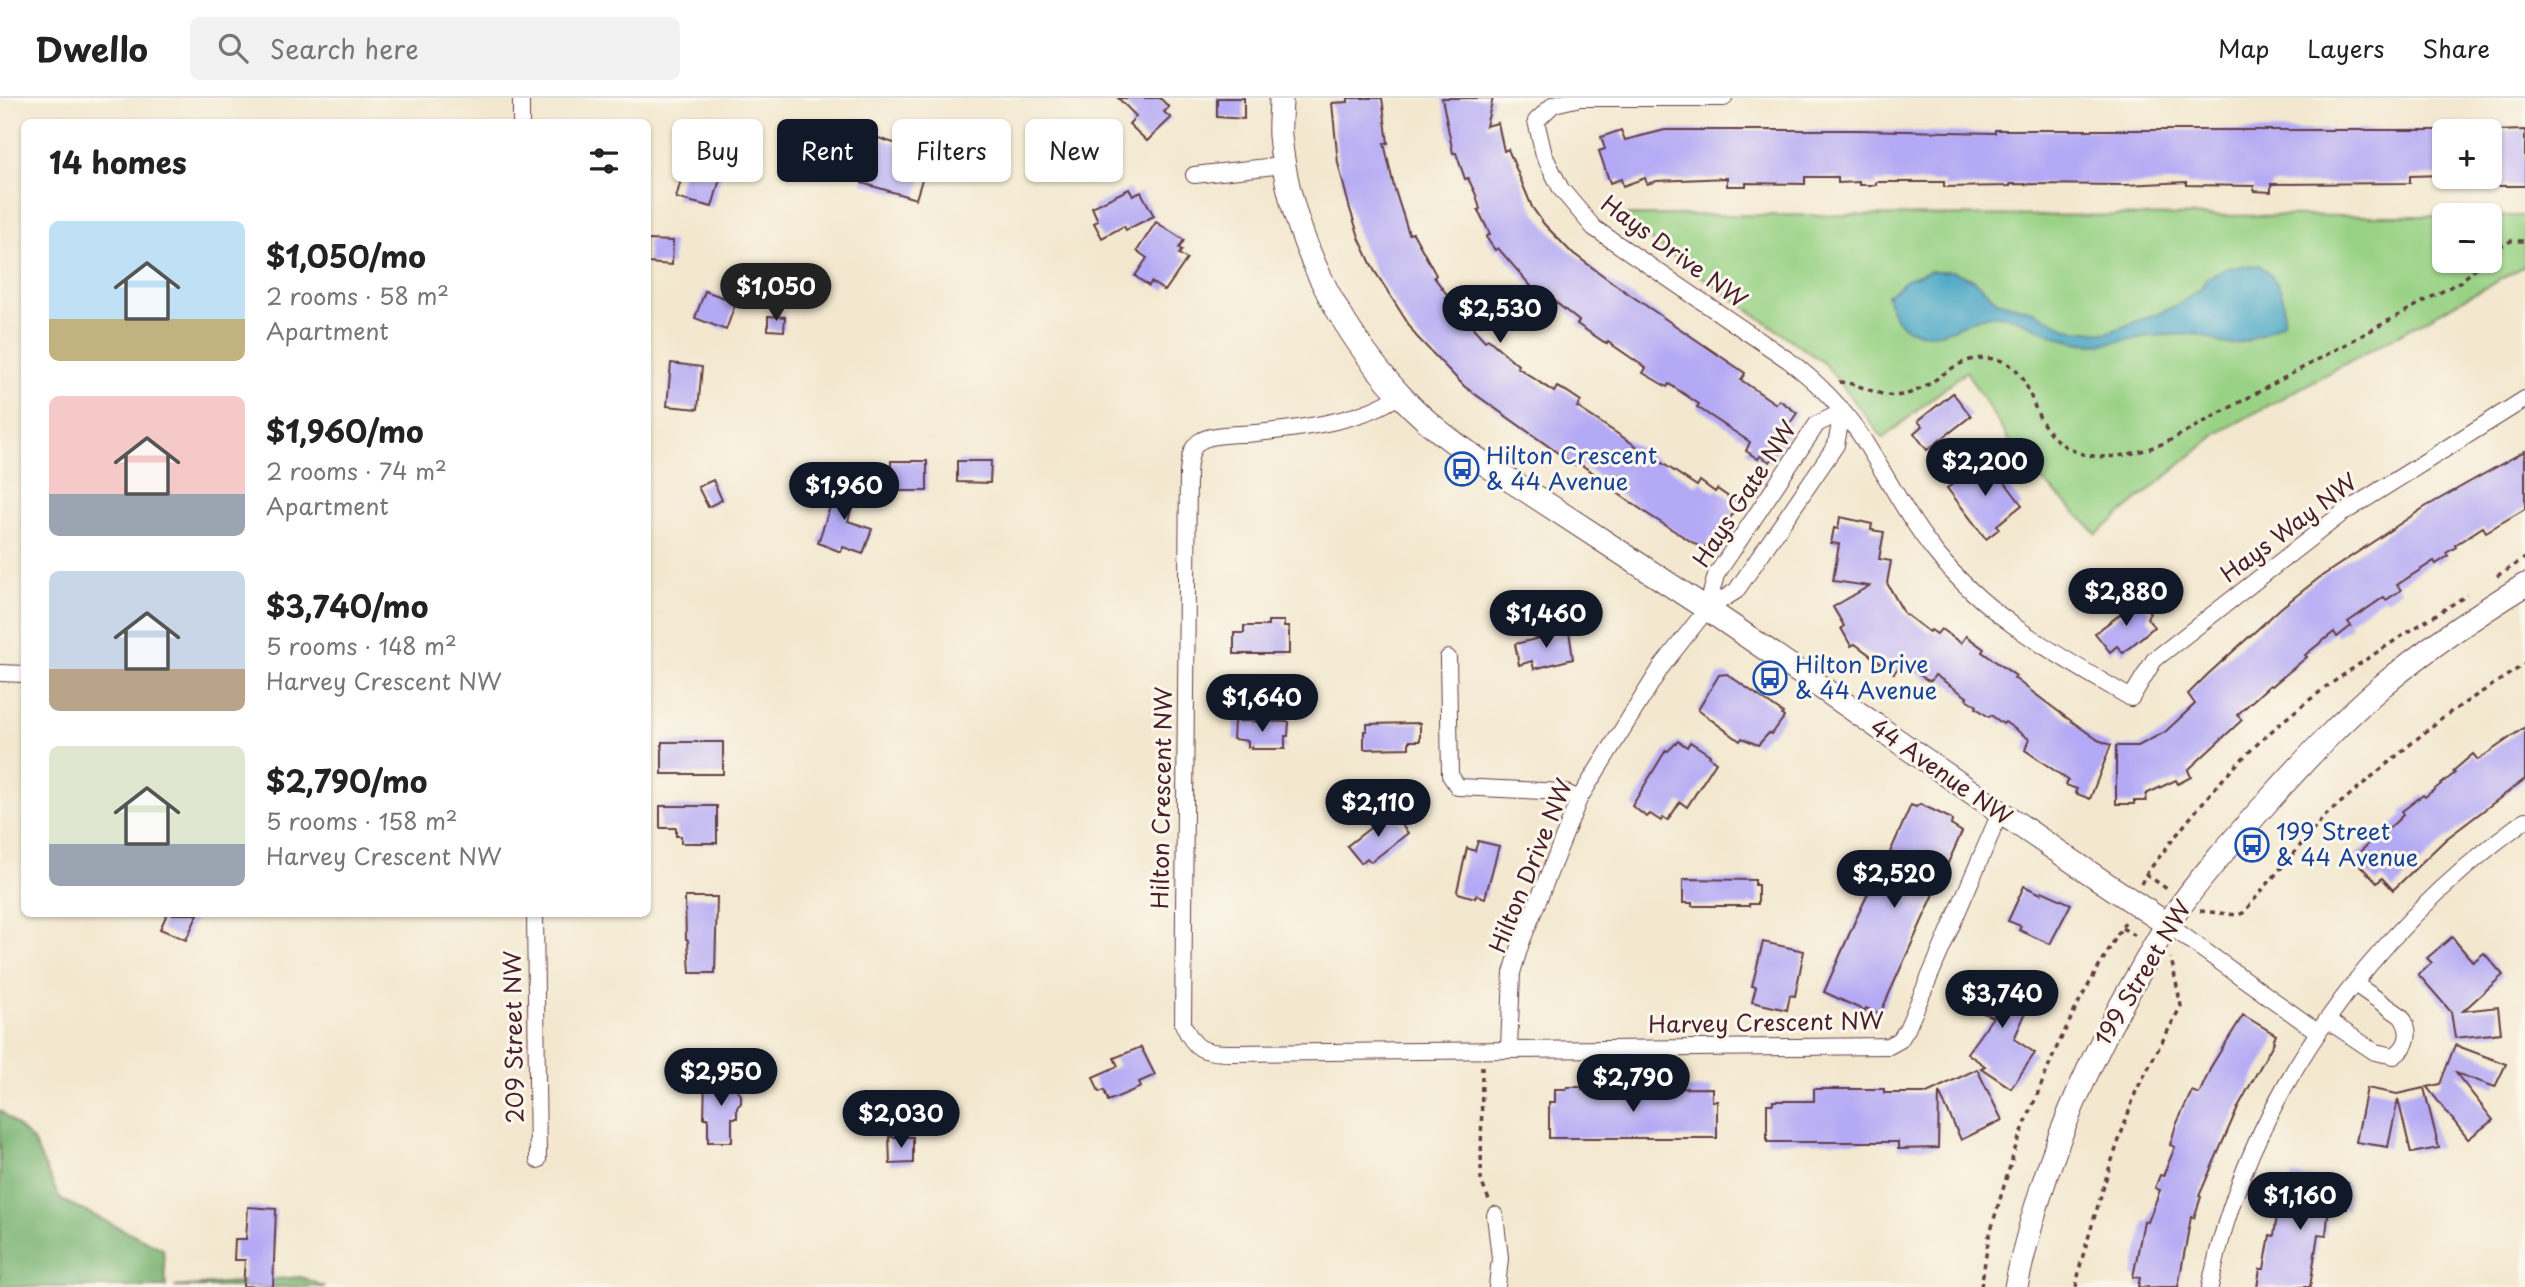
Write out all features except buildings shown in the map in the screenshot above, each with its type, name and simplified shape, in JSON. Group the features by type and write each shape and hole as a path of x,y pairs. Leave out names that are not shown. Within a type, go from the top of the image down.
{"street":[{"path":"521,98 521,119"},
{"name":"44 Avenue NW","path":"1281,98 1280,135 1285,165 1290,192 1308,250 1333,303 1369,359 1426,422 1492,469 1707,609 2000,813 2323,1026 2375,1052 2393,1056 2400,1052 2408,1037 2406,1023 2401,1016 2355,984"},
{"name":"Hays Drive NW","path":"1724,98 1580,99 1554,104 1536,121 1544,155 1562,189 1594,228 1788,360 1823,390 1842,412"},
{"path":"1195,174 1285,165"},
{"name":"Hilton Crescent NW","path":"1399,395 1391,401 1353,415 1298,429 1202,440 1191,453 1188,473 1183,1024 1197,1047 1210,1053 1509,1049"},
{"name":"Hays Way NW","path":"1842,412 1860,435 1920,532 1969,589 2027,637 2132,698 2154,660 2340,515 2525,399"},
{"name":"Hays Gate NW","path":"1707,609 1716,575 1817,424 1842,412"},
{"name":"Hays Gate NW","path":"1707,609 1736,591 1836,445 1842,412"},
{"name":"199 Street NW","path":"2016,1287 2021,1260 2052,1154 2068,1113 2104,1035 2167,925 2185,900 2241,832 2326,738 2384,685 2525,585"},
{"name":"Hilton Drive NW","path":"1509,1049 1509,1000 1521,943 1579,799 1662,666 1707,609"},
{"path":"1448,658 1450,775 1458,787 1563,792 1579,799"},
{"path":"0,674 21,674"},
{"name":"Harvey Crescent NW","path":"1509,1049 1889,1046 1900,1040 1908,1029 2000,813"},
{"path":"2210,1287 2231,1203 2250,1155 2281,1093 2323,1026 2376,956 2419,909 2478,856 2525,820"},
{"name":"209 Street NW","path":"535,917 538,1160"},
{"path":"1496,1215 1500,1258 1497,1287"}],"path":[{"path":"2502,245 2511,241 2525,241"},
{"path":"1823,390 1829,384 1844,382 1882,394 1899,396 1919,389 1960,362 1996,359 2006,362 2024,376 2038,413 2060,441 2084,454 2097,457 2128,456 2169,441 2461,281 2471,273"},
{"path":"2490,580 2525,558"},
{"path":"2467,595 2313,697 2263,738 2206,799 2146,874 2203,912 2238,915 2243,913 2326,815 2442,717 2525,664"},
{"path":"1981,1287 1989,1236 2016,1146 2062,1037 2122,928 2173,959 2181,1006 2136,1091 2108,1172 2076,1287"},
{"path":"1482,1050 1481,1181 1496,1215"}],"green space":[{"path":"1615,215 2432,216 2432,273 2502,273 2502,216 2525,216 2525,266 2218,433 2097,534 2020,458 1966,371 1883,438 1825,364"},
{"path":"0,1110 33,1141 60,1199 163,1249 166,1287 0,1287"},
{"path":"301,1277 325,1287 174,1287"}],"water":[{"path":"2259,265 2277,283 2283,297 2283,322 2254,338 2230,344 2194,334 2151,336 2100,344 2079,343 2014,318 1996,315 1985,316 1944,332 1921,333 1900,323 1887,295 1910,278 1931,271 1953,271 1974,280 1997,301 2036,312 2067,329 2107,333 2176,306 2201,289 2206,279 2227,268"}],"place":[{"name":"Hilton Crescent & 44 Avenue","path":"1462,469"},
{"name":"Hilton Drive & 44 Avenue","path":"1770,678"},
{"name":"199 Street & 44 Avenue","path":"2252,845"}]}
